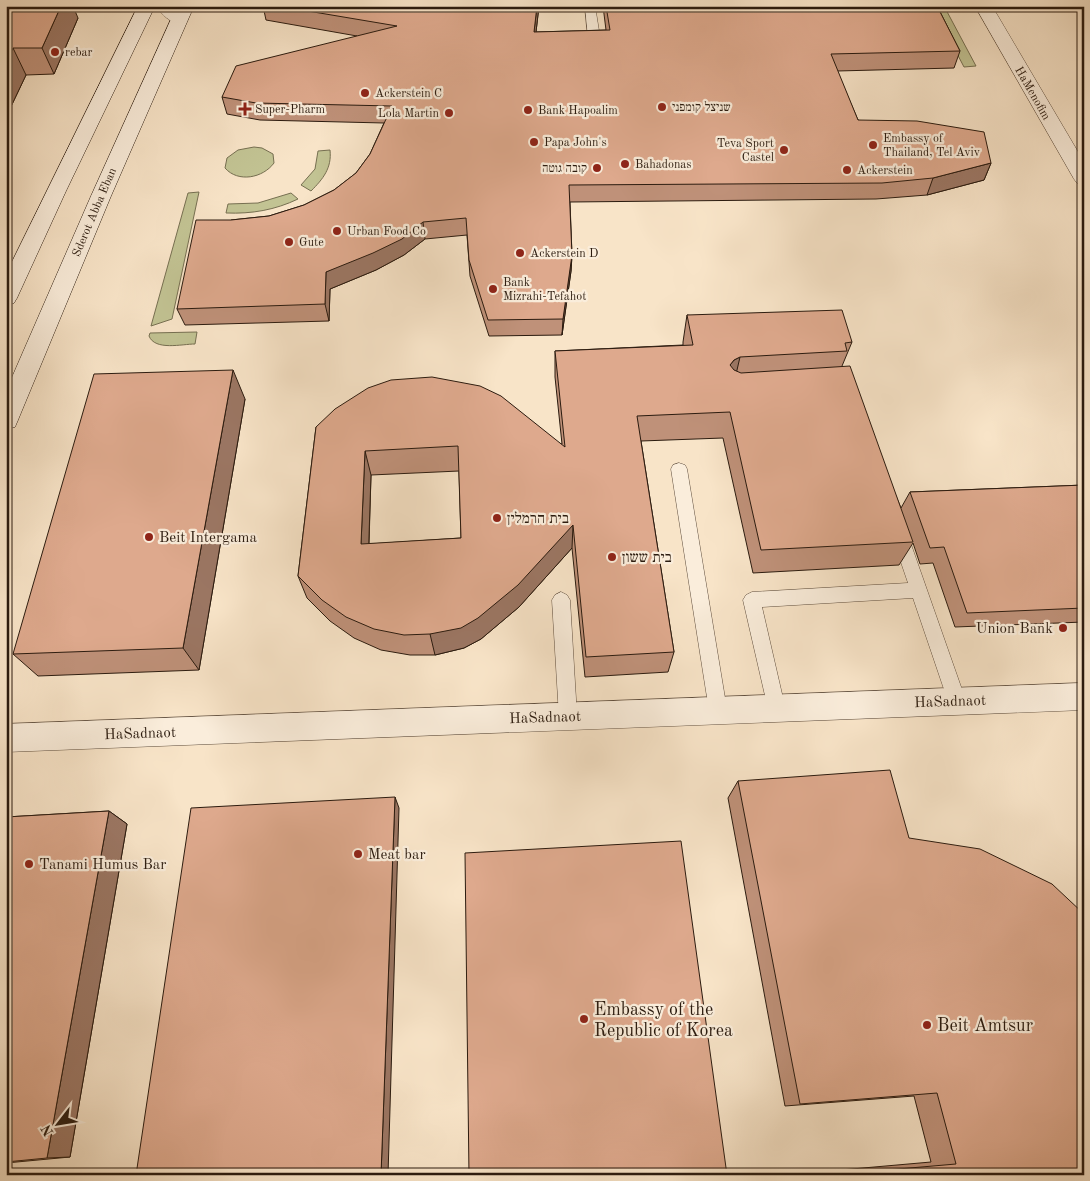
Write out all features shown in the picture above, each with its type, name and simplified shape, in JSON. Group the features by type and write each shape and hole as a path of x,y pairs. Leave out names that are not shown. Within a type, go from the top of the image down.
{"main road":[{"path":"6,298 56,191 148,6"},
{"path":"164,6 183,13"},
{"name":"HaMenofim","path":"983,6 1084,179"},
{"name":"Sderot Abba Eban","path":"7,418 100,196 183,13"},
{"name":"HaSadnaot","path":"6,738 1084,696"}],"lane":[{"path":"590,6 594,37"},
{"path":"679,469 718,710"},
{"path":"892,514 957,701"},
{"path":"776,707 752,600 918,590"},
{"path":"561,600 568,716"}],"green space":[{"path":"932,6 944,6 976,66 964,67"},
{"path":"254,147 262,148 273,154 274,163 264,172 250,177 243,177 230,173 225,168 227,158 238,150"},
{"path":"330,150 328,168 319,182 311,191 301,185 315,169 318,151"},
{"path":"199,192 172,319 151,326 188,193"},
{"path":"291,193 298,199 272,209 245,213 226,213 228,204 258,203"},
{"path":"197,332 195,344 157,344 149,336 150,333"}],"building":[{"path":"6,6 61,6 42,48 13,48 6,62"},
{"path":"278,6 537,6 534,32 610,30 606,6 937,6 960,51 831,54 858,120 917,121 984,132 991,163 933,178 882,183 569,185 572,255 563,319 488,320 469,260 466,218 423,222 402,239 326,272 325,304 177,309 196,220 231,220 269,216 304,205 334,190 356,173 370,154 392,106 256,103 222,97 236,66 397,26"},
{"path":"842,310 852,342 845,343 847,351 740,357 730,365 734,370 741,373 850,366 913,542 761,550 730,412 637,416 674,652 586,657 573,525 518,585 478,618 461,628 430,634 404,635 374,629 346,617 322,600 298,576 316,427 335,409 368,388 391,380 432,377 480,386 501,396 565,447 555,351 693,345 687,315","holes":["458,446 461,538 361,544 365,451"]},
{"name":"Beit Intergama","path":"233,370 183,648 13,654 94,374"},
{"path":"1084,485 1084,608 967,613 944,547 930,548 910,492"},
{"name":"Beit Amtsur","path":"890,770 909,838 980,849 1052,884 1084,914 1084,1175 829,1175 956,1164 937,1093 800,1104 738,781"},
{"path":"395,797 381,1175 136,1175 191,808"},
{"path":"109,811 47,1158 6,1162 6,817"},
{"name":"Embassy of the Republic of Korea","path":"681,841 727,1175 469,1175 465,853"}],"place":[{"name":"rebar","path":"55,52"},
{"name":"Ackerstein C","path":"365,93"},
{"name":"שניצל קומפני","path":"662,107"},
{"name":"Super-Pharm","path":"245,109"},
{"name":"Bank Hapoalim","path":"528,110"},
{"name":"Lola Martin","path":"449,113"},
{"name":"Papa John's","path":"534,142"},
{"name":"Embassy of Thailand, Tel Aviv","path":"873,145"},
{"name":"Teva Sport Castel","path":"784,150"},
{"name":"Bahadonas","path":"625,164"},
{"name":"קובה גוטה","path":"597,168"},
{"name":"Ackerstein","path":"847,170"},
{"name":"Urban Food Co","path":"337,231"},
{"name":"Gute","path":"289,242"},
{"name":"Ackerstein D","path":"520,253"},
{"name":"Bank Mizrahi-Tefahot","path":"493,289"},
{"name":"בית הרמלין","path":"497,518"},
{"name":"Beit Intergama","path":"149,537"},
{"name":"בית ששון","path":"612,557"},
{"name":"Union Bank","path":"1063,628"},
{"name":"Meat bar","path":"358,854"},
{"name":"Tanami Humus Bar","path":"29,864"},
{"name":"Embassy of the Republic of Korea","path":"584,1019"},
{"name":"Beit Amtsur","path":"927,1025"}]}
